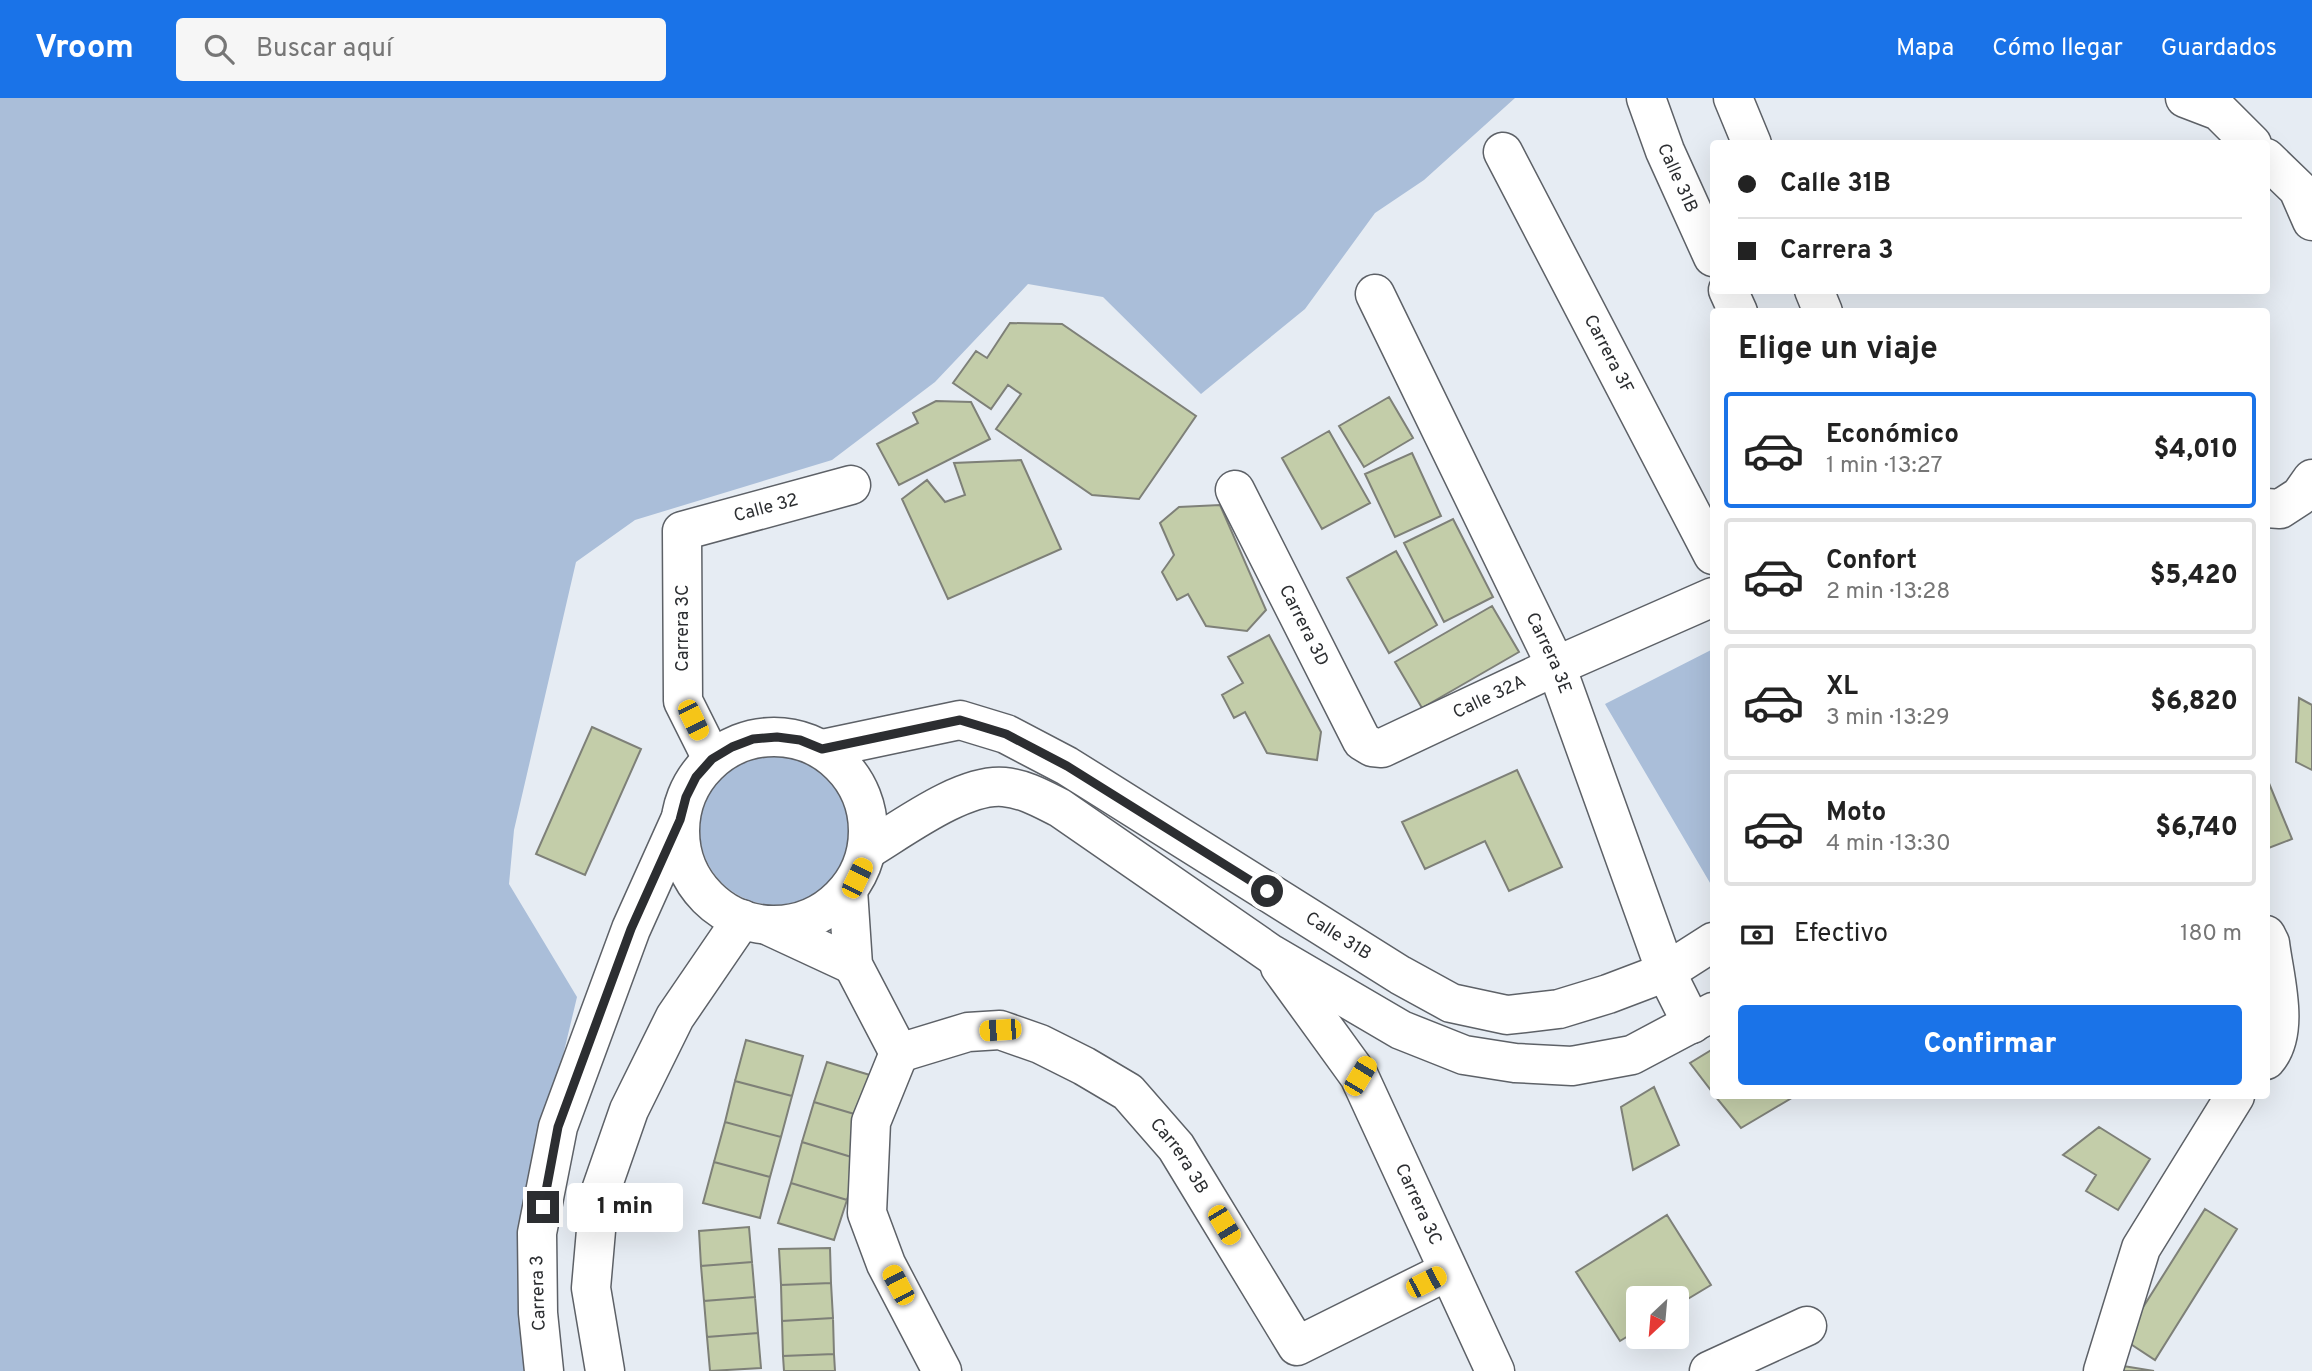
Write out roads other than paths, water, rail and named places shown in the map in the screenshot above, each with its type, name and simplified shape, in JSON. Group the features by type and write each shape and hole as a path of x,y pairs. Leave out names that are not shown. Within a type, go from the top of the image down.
{"street":[{"name":"Calle 31B","path":"1646,98 1665,151 1710,250"},
{"path":"1733,98 1750,140"},
{"path":"2185,98 2219,111 2248,140"},
{"name":"Carrera 3F","path":"1503,152 1710,549"},
{"path":"2270,162 2298,189 2312,221"},
{"name":"Carrera 3E","path":"1375,294 1556,666 1666,972 1703,1018"},
{"path":"2270,508 2280,509 2300,496 2312,479"},
{"name":"Calle 32","path":"682,531 850,485"},
{"name":"Carrera 3D","path":"1235,490 1362,741 1372,747 1382,748"},
{"name":"Carrera 3C","path":"682,531 683,701 712,759"},
{"name":"Calle 32A","path":"1382,748 1556,666 1710,598"},
{"name":"Calle 31B","path":"822,749 960,720 1006,734 1067,766 1400,975 1451,1003 1507,1015 1559,1009 1666,972 1710,944"},
{"path":"755,922 792,924 821,913 848,890 863,864 867,850 869,827 865,803 855,782 841,764 822,749 800,740 777,737 753,739 712,759 696,777 686,797 680,820 681,845 694,880 720,908 853,965"},
{"path":"867,850 959,796 1002,786 1028,792 1060,808 1271,954 1401,1030 1464,1055 1515,1063 1572,1066 1632,1055 1703,1018"},
{"name":"Carrera 3","path":"544,1371 538,1313 537,1233 558,1127 631,929 680,820"},
{"path":"848,890 853,965 899,1053 871,1122 867,1213 886,1264 942,1371"},
{"path":"605,1371 591,1288 600,1196 629,1111 675,1017 755,922"},
{"path":"2270,943 2281,1024 2270,1056"},
{"name":"Carrera 3C","path":"1271,954 1360,1076 1448,1271 1482,1366"},
{"name":"Carrera 3B","path":"899,1053 968,1032 1000,1030 1040,1044 1084,1066 1128,1093 1176,1147 1297,1346 1448,1271"},
{"path":"1360,1076 1380,1043 1401,1030"},
{"path":"2103,1371 2141,1248 2233,1099"},
{"path":"1709,1371 1807,1326"}]}
